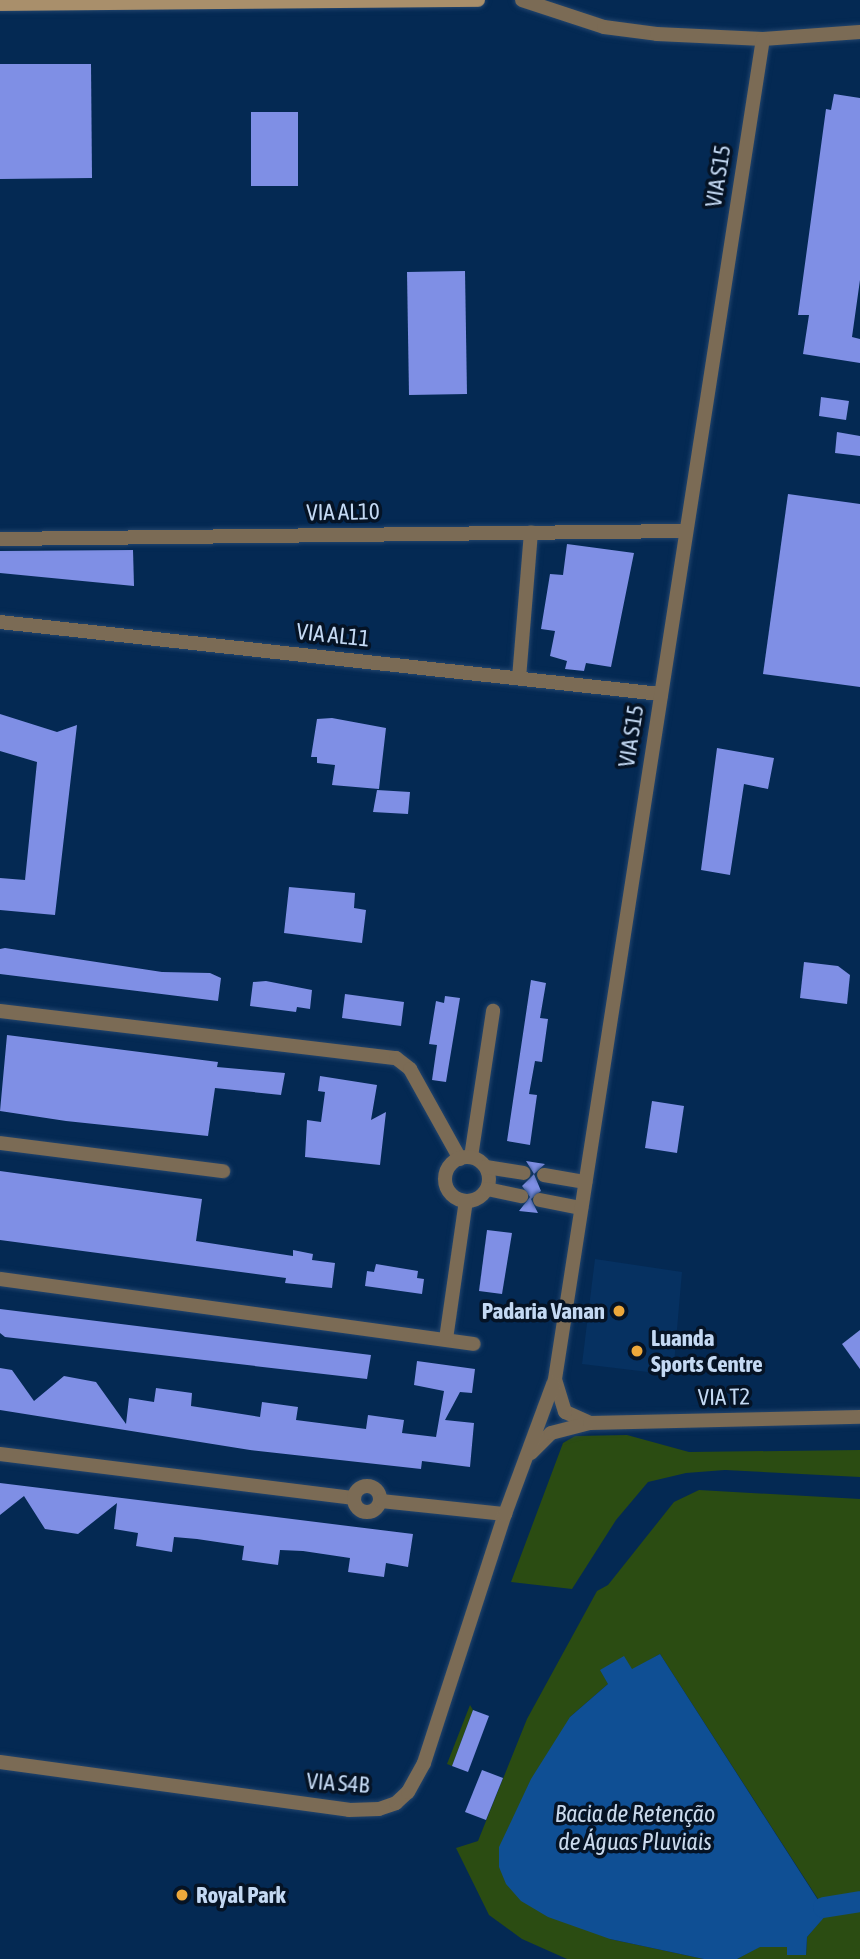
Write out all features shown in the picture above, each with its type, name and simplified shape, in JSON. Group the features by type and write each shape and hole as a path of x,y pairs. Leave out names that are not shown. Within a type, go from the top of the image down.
{"main road":[{"path":"0,4 478,0"}],"street":[{"path":"522,0 604,27 763,38 860,32"},
{"name":"VIA S15","path":"590,1423 565,1412 555,1379 763,38"},
{"name":"VIA AL10","path":"0,539 686,531"},
{"path":"519,678 531,532"},
{"name":"VIA AL11","path":"0,622 661,694"},
{"path":"0,1011 396,1058 410,1069 466,1158 485,1167 524,1173"},
{"path":"466,1158 493,1011"},
{"path":"0,1143 223,1171"},
{"path":"466,1158 450,1166 446,1182 455,1197 466,1201 476,1200 487,1189"},
{"path":"485,1167 487,1189"},
{"path":"544,1175 585,1182"},
{"path":"487,1189 521,1196"},
{"path":"540,1200 581,1208"},
{"path":"446,1339 466,1201"},
{"path":"0,1279 474,1343"},
{"name":"VIA S4B","path":"0,1762 349,1810 379,1809 396,1803 408,1793 424,1763 505,1514 555,1379"},
{"name":"VIA T2","path":"590,1423 860,1417"},
{"name":"VIA S4B","path":"523,1466 537,1443 551,1433 590,1423"},
{"path":"0,1454 354,1497 361,1488 369,1486 376,1489 381,1501 505,1514"}],"shaded area":[{"name":"Luanda Sports Centre","path":"595,1259 682,1272 673,1375 582,1364"}],"green space":[{"path":"627,1435 689,1452 860,1450 860,1477 725,1470 686,1473 648,1482 616,1520 572,1589 511,1582 563,1443 575,1436"},
{"path":"699,1490 860,1499 860,1959 737,1959 759,1947 788,1947 806,1955 807,1937 827,1913 660,1654 608,1684 570,1717 610,1939 704,1959 567,1959 522,1939 489,1915 456,1848 478,1841 527,1719 597,1591 608,1585 674,1502"},
{"path":"470,1705 473,1710 452,1766 447,1764"}],"water":[{"name":"Bacia de Retenção de Águas Pluviais","path":"660,1654 827,1914 807,1937 806,1955 787,1955 787,1947 760,1947 737,1959 704,1959 610,1939 548,1917 521,1901 506,1884 499,1867 499,1847 531,1779 570,1717 608,1684 600,1670 624,1656 632,1669"}],"building":[{"path":"0,64 91,64 92,178 0,179"},
{"path":"834,94 860,98 860,280 852,337 860,339 860,363 803,354 809,315 798,315 826,109 831,110"},
{"path":"251,112 298,112 298,186 251,186"},
{"path":"465,271 467,394 409,395 407,272"},
{"path":"821,397 849,401 846,420 819,416"},
{"path":"837,432 860,436 860,456 835,453"},
{"path":"788,494 860,504 860,687 763,674"},
{"path":"567,544 634,553 611,667 586,663 584,671 565,669 567,661 550,656 555,631 541,629 550,574 563,575"},
{"path":"133,550 134,586 0,573 0,551"},
{"path":"0,714 57,732 77,725 55,915 0,910 0,878 25,880 37,762 0,751"},
{"path":"332,718 386,728 379,789 332,785 335,765 317,763 317,757 311,757 317,719"},
{"path":"717,748 774,758 768,789 744,784 730,875 701,870"},
{"path":"377,790 410,792 408,814 373,812"},
{"path":"289,887 355,893 354,908 366,910 362,943 284,933"},
{"path":"0,949 162,972 210,973 221,978 218,1001 0,974"},
{"path":"804,962 838,966 850,975 847,1004 800,998"},
{"path":"531,980 546,983 540,1018 548,1019 542,1062 535,1061 529,1094 537,1095 530,1145 507,1141"},
{"path":"266,981 312,990 310,1009 297,1007 296,1012 250,1006 253,982"},
{"path":"345,994 404,1002 401,1026 342,1018"},
{"path":"445,996 460,998 446,1082 432,1080 437,1045 429,1044 436,1001 444,1003"},
{"path":"7,1035 218,1062 217,1067 285,1073 281,1095 215,1088 208,1136 66,1121 0,1111"},
{"path":"320,1076 377,1085 371,1120 386,1112 380,1165 305,1157 307,1120 321,1122 325,1092 318,1091"},
{"path":"652,1101 684,1106 677,1153 645,1148"},
{"path":"526,1161 545,1164 534,1174"},
{"path":"0,1171 202,1199 196,1241 293,1256 293,1250 313,1254 312,1260 335,1263 332,1288 285,1283 286,1278 0,1240"},
{"path":"534,1174 541,1191 531,1199 538,1213 519,1211 530,1197 522,1186"},
{"path":"487,1230 512,1233 502,1294 479,1291"},
{"path":"376,1264 418,1271 417,1278 424,1279 422,1294 365,1286 367,1271 374,1272"},
{"path":"0,1309 371,1355 367,1379 5,1337 0,1333"},
{"path":"860,1330 860,1369 842,1344"},
{"path":"417,1361 475,1369 472,1393 460,1392 445,1420 474,1423 470,1467 422,1461 421,1469 250,1450 0,1410 0,1368 12,1370 34,1401 64,1376 96,1382 126,1424 129,1398 154,1402 156,1388 192,1393 191,1406 260,1417 262,1402 298,1407 296,1420 366,1429 368,1415 404,1420 402,1433 436,1437 444,1391 414,1385"},
{"path":"0,1483 413,1534 408,1567 386,1563 384,1577 348,1572 350,1558 280,1550 278,1565 242,1560 244,1546 174,1537 172,1552 136,1546 138,1533 114,1529 117,1503 78,1534 45,1529 24,1496 0,1515"},
{"path":"473,1710 489,1716 468,1772 452,1766"},
{"path":"482,1770 503,1778 486,1820 465,1812"}],"waterway":[{"path":"823,1907 860,1901"}],"place":[{"name":"Padaria Vanan","path":"619,1311"},
{"name":"Luanda Sports Centre","path":"637,1351"},
{"name":"Royal Park","path":"182,1895"}]}
